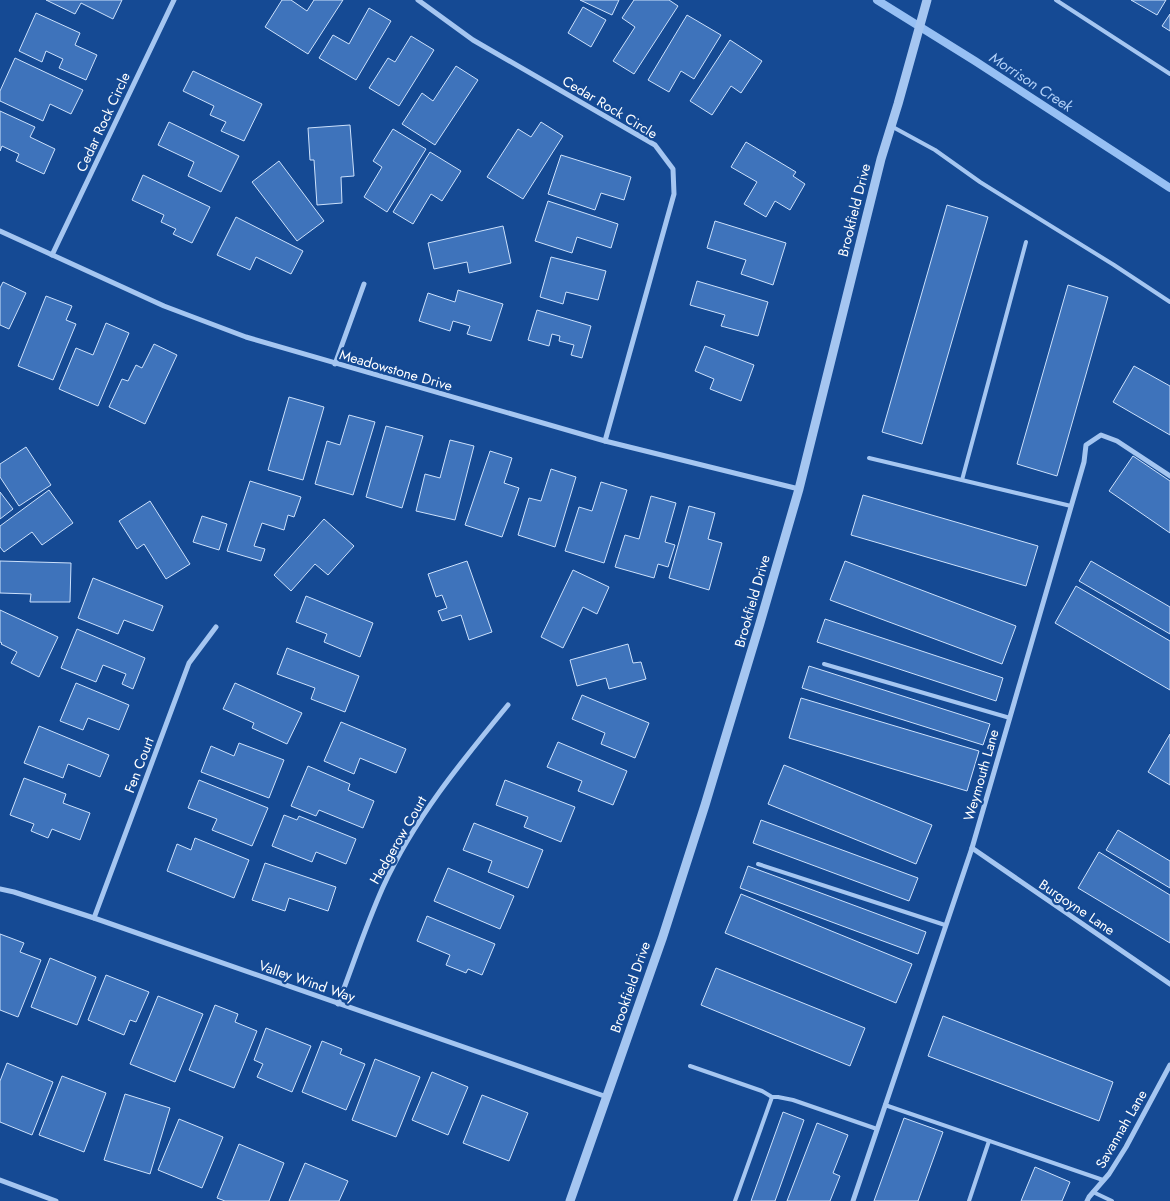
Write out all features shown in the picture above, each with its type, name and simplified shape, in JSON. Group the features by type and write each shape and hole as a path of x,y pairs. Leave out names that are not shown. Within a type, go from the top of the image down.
{"street":[{"name":"Cedar Rock Circle","path":"52,255 174,0"},
{"name":"Cedar Rock Circle","path":"418,0 473,40 655,145 673,169 674,194 605,442"},
{"name":"Brookfield Drive","path":"570,1201 662,939 705,805 799,489 881,159 927,0"},
{"name":"Meadowstone Drive","path":"0,231 164,306 246,337 605,442 799,489"},
{"path":"335,364 364,284"},
{"name":"Weymouth Lane","path":"853,1201 972,848 1072,506 1084,462 1086,445 1101,435 1117,441 1170,476"},
{"name":"Fen Court","path":"94,918 189,663 216,627"},
{"name":"Hedgerow Court","path":"338,1004 384,886 411,835 452,773 508,705"},
{"name":"Burgoyne Lane","path":"972,848 1170,984"},
{"name":"Valley Wind Way","path":"0,889 94,918 607,1097"},
{"name":"Savannah Lane","path":"1087,1201 1126,1147 1170,1065"},
{"path":"0,1180 56,1201"}],"lane":[{"path":"1056,0 1170,74"},
{"path":"891,126 935,150 980,182 1114,264 1170,302"},
{"path":"962,480 1026,242"},
{"path":"869,458 1072,506"},
{"path":"824,664 1010,718"},
{"path":"758,864 946,925"},
{"path":"690,1066 762,1091 772,1097 793,1100 877,1129"},
{"path":"735,1201 772,1097"},
{"path":"885,1105 1103,1180"},
{"path":"968,1201 989,1141"},
{"path":"1093,1192 1112,1201"}],"building":[{"path":"46,0 122,0 113,19 81,3 75,14"},
{"path":"282,0 291,0 307,11 314,0 343,0 308,54 265,27"},
{"path":"580,0 619,0 612,15"},
{"path":"634,0 669,0 678,6 634,74 613,61 635,27 622,18"},
{"path":"1131,0 1166,0 1157,15"},
{"path":"583,7 606,20 591,47 568,33"},
{"path":"369,8 391,21 356,80 319,58 333,35 349,44"},
{"path":"36,13 80,33 75,45 97,55 86,80 59,68 63,59 46,51 42,62 19,51"},
{"path":"1170,14 1170,31 1162,26"},
{"path":"687,15 721,35 694,79 681,71 669,92 648,80"},
{"path":"411,36 434,50 399,106 369,88 388,58 395,62"},
{"path":"730,40 762,61 741,93 731,86 712,115 690,101"},
{"path":"15,58 83,90 71,114 50,104 43,121 0,101 0,91"},
{"path":"456,66 478,80 435,145 402,124 422,93 433,101"},
{"path":"193,71 262,104 244,141 221,131 226,122 210,115 214,106 183,91"},
{"path":"0,111 35,127 30,137 55,149 44,174 16,161 19,154 2,146 0,151"},
{"path":"169,122 239,156 221,192 188,176 194,162 158,145"},
{"path":"541,122 563,136 523,199 487,177 518,129 531,137"},
{"path":"350,125 354,176 341,177 342,203 317,205 314,160 310,160 308,128"},
{"path":"393,129 426,149 387,212 364,197 382,167 373,161"},
{"path":"746,142 796,172 793,176 805,184 790,210 775,201 766,217 744,204 757,182 731,167"},
{"path":"430,152 461,171 442,201 431,194 413,224 393,212"},
{"path":"561,155 631,177 624,200 601,193 595,210 548,194"},
{"path":"279,161 324,221 297,241 252,182"},
{"path":"143,175 210,207 192,243 173,234 176,229 161,222 164,215 132,200"},
{"path":"548,201 618,224 611,248 577,237 572,253 535,241"},
{"path":"947,205 988,217 922,444 882,432"},
{"path":"236,217 303,251 291,274 256,257 250,270 217,255"},
{"path":"715,221 786,243 773,285 741,274 746,260 707,248"},
{"path":"503,226 511,263 469,273 467,262 434,269 428,243"},
{"path":"551,257 606,271 598,300 566,292 563,304 540,297"},
{"path":"697,281 768,302 758,336 721,326 725,315 690,305"},
{"path":"3,282 26,293 9,329 0,325 0,288"},
{"path":"1068,285 1108,297 1057,476 1017,464"},
{"path":"458,290 503,304 491,341 467,334 470,326 453,321 450,331 419,321 428,293 455,302"},
{"path":"46,296 72,306 66,320 76,324 53,380 18,366"},
{"path":"537,310 591,326 582,358 571,355 574,345 559,341 560,336 552,334 549,346 528,340"},
{"path":"106,323 129,333 98,406 59,389 76,348 93,355"},
{"path":"154,344 177,355 145,424 109,407 122,379 128,381 136,365 142,368"},
{"path":"705,346 754,365 741,401 710,389 714,379 695,371"},
{"path":"1134,366 1170,386 1170,435 1113,402"},
{"path":"289,397 324,407 303,480 268,470"},
{"path":"349,415 375,422 353,495 315,484 327,441 340,445"},
{"path":"386,426 423,436 402,508 366,497"},
{"path":"450,440 474,446 455,520 416,511 425,474 440,478"},
{"path":"26,447 51,485 19,506 0,477 0,464"},
{"path":"490,451 512,458 504,483 519,488 502,537 465,525"},
{"path":"1133,456 1170,481 1170,533 1109,491"},
{"path":"551,469 576,477 555,547 518,535 529,498 541,501"},
{"path":"250,481 301,497 294,517 288,515 284,530 262,523 254,546 265,549 261,561 227,551"},
{"path":"601,482 627,490 604,563 565,551 579,507 592,511"},
{"path":"49,490 73,523 42,545 32,532 4,552 0,547 0,526"},
{"path":"0,492 13,509 0,519"},
{"path":"863,495 1038,546 1026,586 851,535"},
{"path":"651,496 676,503 665,542 675,545 668,567 658,564 654,578 615,567 625,535 639,539"},
{"path":"150,501 190,564 166,579 144,544 137,549 119,521"},
{"path":"689,506 715,513 708,539 722,543 709,590 669,578"},
{"path":"202,516 227,524 219,550 193,542"},
{"path":"324,519 354,546 328,575 315,564 291,591 274,575"},
{"path":"0,561 71,563 70,602 30,602 31,594 0,593"},
{"path":"467,561 492,632 469,640 461,615 442,621 438,611 447,608 442,595 436,597 428,574"},
{"path":"845,561 1016,626 1002,664 830,600"},
{"path":"1091,561 1170,607 1170,634 1079,581"},
{"path":"573,570 609,587 597,614 583,607 563,648 541,637"},
{"path":"93,578 163,606 153,631 124,620 118,634 78,618"},
{"path":"1076,586 1170,641 1170,690 1055,623"},
{"path":"306,596 373,623 360,657 324,642 327,634 296,622"},
{"path":"0,610 58,637 39,677 11,663 17,652 0,642"},
{"path":"825,619 1003,678 996,701 817,642"},
{"path":"77,629 145,658 133,689 122,684 126,674 103,665 96,682 61,668"},
{"path":"628,644 633,663 641,662 646,679 609,689 606,678 577,686 570,660"},
{"path":"287,648 359,676 345,712 311,699 315,688 277,674"},
{"path":"809,666 990,724 983,745 802,688"},
{"path":"76,683 129,705 119,730 88,718 83,730 60,721"},
{"path":"235,683 302,713 287,744 252,728 254,723 223,709"},
{"path":"582,695 649,723 635,758 601,744 605,733 572,719"},
{"path":"801,698 979,751 967,791 789,738"},
{"path":"341,722 406,749 396,773 360,758 354,774 324,761"},
{"path":"39,726 109,755 100,777 68,764 63,778 24,763"},
{"path":"1170,734 1170,785 1148,772"},
{"path":"558,742 627,771 613,805 578,791 582,781 547,767"},
{"path":"239,743 284,760 269,798 201,772 211,746 234,756"},
{"path":"784,765 932,825 916,864 768,804"},
{"path":"308,766 350,784 348,790 374,801 363,828 319,810 316,816 291,806"},
{"path":"24,778 66,794 63,803 90,813 80,840 52,829 48,838 31,831 34,824 10,815"},
{"path":"199,780 268,808 252,846 212,830 217,819 188,808"},
{"path":"505,780 575,807 561,842 524,827 528,817 496,805"},
{"path":"284,815 297,820 299,816 356,839 346,864 316,852 312,862 272,846"},
{"path":"761,820 918,878 909,901 753,843"},
{"path":"474,823 543,850 528,888 488,872 492,861 463,850"},
{"path":"1118,830 1170,861 1170,888 1106,850"},
{"path":"195,838 249,860 234,898 167,871 177,844 191,850"},
{"path":"1099,852 1170,895 1170,943 1078,888"},
{"path":"265,863 336,887 328,911 289,898 285,911 252,900"},
{"path":"748,866 926,932 918,954 740,888"},
{"path":"448,868 514,896 500,929 434,901"},
{"path":"741,894 912,964 896,1003 725,933"},
{"path":"427,916 495,944 482,975 468,969 466,973 446,965 450,955 417,941"},
{"path":"0,934 24,943 20,952 41,960 18,1017 0,1010"},
{"path":"50,958 96,977 77,1025 31,1007"},
{"path":"716,968 865,1028 850,1066 701,1005"},
{"path":"106,975 149,992 136,1022 130,1020 124,1035 88,1020"},
{"path":"158,996 203,1014 175,1082 130,1064"},
{"path":"215,1005 238,1014 235,1022 257,1031 234,1088 189,1070"},
{"path":"943,1016 1113,1082 1099,1121 928,1056"},
{"path":"266,1028 311,1046 292,1092 257,1077 263,1064 254,1060"},
{"path":"322,1041 342,1049 340,1054 365,1064 346,1110 302,1092"},
{"path":"375,1059 420,1077 396,1137 352,1120"},
{"path":"7,1063 53,1082 32,1135 0,1122 0,1081"},
{"path":"432,1072 468,1087 448,1135 412,1120"},
{"path":"62,1076 106,1093 84,1152 39,1135"},
{"path":"125,1094 170,1108 150,1174 104,1160"},
{"path":"482,1095 528,1113 509,1161 463,1143"},
{"path":"783,1112 804,1120 775,1201 751,1201"},
{"path":"904,1118 943,1132 918,1201 874,1201"},
{"path":"179,1119 223,1137 202,1188 158,1170"},
{"path":"817,1123 848,1135 833,1173 840,1176 830,1201 787,1201"},
{"path":"239,1144 284,1163 269,1201 225,1201 217,1198"},
{"path":"305,1163 348,1181 339,1201 289,1201"},
{"path":"1035,1167 1070,1182 1062,1201 1021,1201"}],"waterway":[{"name":"Morrison Creek","path":"877,0 975,61 1170,188"}]}
